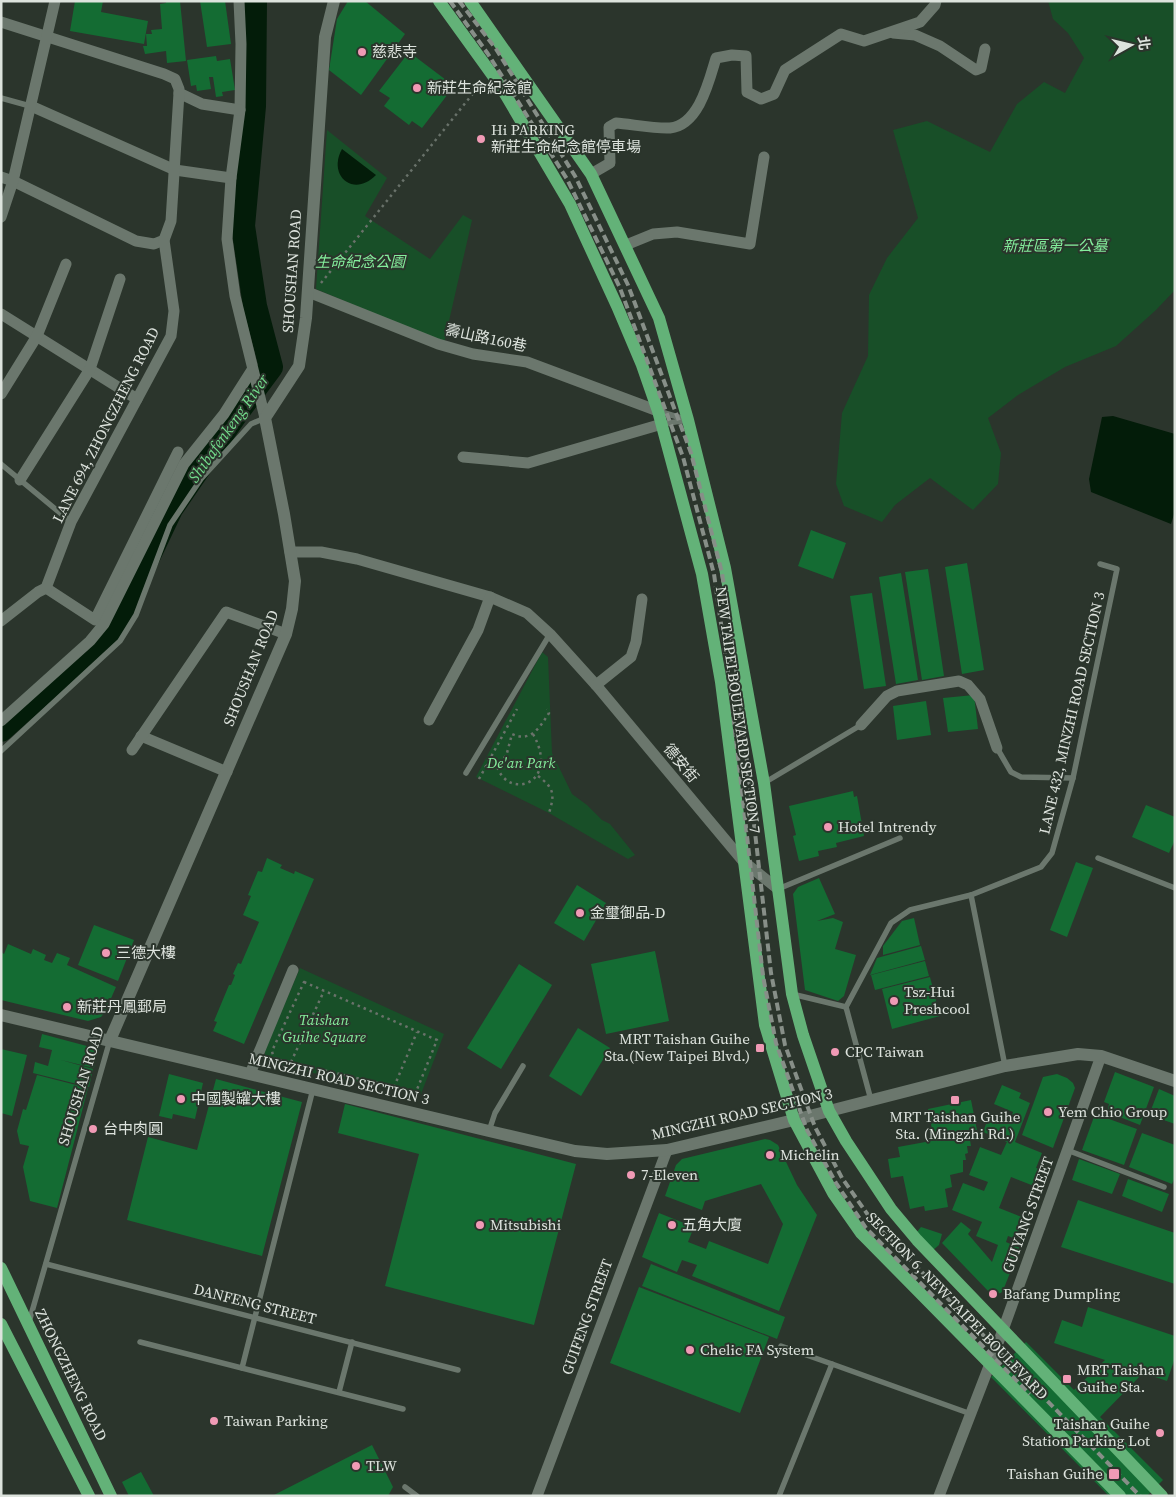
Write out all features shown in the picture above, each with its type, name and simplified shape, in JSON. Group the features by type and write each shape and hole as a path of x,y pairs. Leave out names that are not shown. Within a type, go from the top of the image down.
{"main road":[{"name":"SHOUSHAN ROAD","path":"110,1040 286,634 292,610 295,581 264,415 299,366 308,292 324,37 334,1"},
{"name":"NEW TAIPEI BOULEVARD SECTION 7","path":"439,1 501,87 570,204 618,306 658,411 702,574 721,682 765,1025 794,1120"},
{"name":"NEW TAIPEI BOULEVARD SECTION 7","path":"470,1 591,174 660,318 725,568 764,783 792,994 803,1034 829,1111"},
{"name":"MINGZHI ROAD SECTION 3","path":"1,1016 110,1040 575,1151 607,1154 667,1150 794,1120 1005,1066 1078,1054 1101,1056 1175,1081"},
{"name":"SECTION 6, NEW TAIPEI BOULEVARD","path":"829,1111 846,1141 891,1209 917,1240 1162,1496"},
{"name":"SECTION 6, NEW TAIPEI BOULEVARD","path":"794,1120 833,1193 861,1233 1120,1496"},
{"name":"ZHONGZHENG ROAD","path":"1,1268 112,1496"},
{"path":"1,1324 89,1496"}],"street":[{"path":"1,217 13,181 55,1"},
{"path":"239,1 241,44 240,110 231,178 227,238 235,296 264,415"},
{"path":"591,174 610,163 609,127 616,122 670,128 687,121 703,99 716,58 732,55 746,56 747,92 761,99 774,94 785,70 841,34 864,41 920,22 935,5 936,1"},
{"path":"1,22 164,74 175,79 179,94 202,104 240,110"},
{"path":"889,32 915,34 940,46 976,70 980,68 985,49"},
{"name":"LANE 694, ZHONGZHENG ROAD","path":"46,588 71,522 171,336 174,311 166,265 164,240 172,221 179,94"},
{"path":"31,106 175,170 231,178"},
{"path":"626,245 653,234 677,232 750,244 764,157"},
{"path":"1,177 13,181 136,241 154,244 164,240"},
{"path":"1,394 37,336 66,264"},
{"path":"20,480 90,370 120,279"},
{"name":"壽山路160巷","path":"308,292 438,344 474,354 528,362 658,411"},
{"path":"1,314 137,399"},
{"path":"1,721 90,641 104,624 184,464 224,414 252,371"},
{"path":"463,458 528,463 662,424"},
{"path":"1,622 38,592 46,588 95,620 178,452"},
{"name":"德安街","path":"290,552 321,552 357,560 490,597 526,613 550,634 596,685 743,861 778,889"},
{"path":"429,720 478,630 490,597"},
{"path":"596,685 631,657 636,642 642,600"},
{"path":"132,750 226,612 286,634"},
{"path":"861,725 887,696 897,691 959,681 968,685 976,692 980,699 997,748"},
{"path":"141,736 227,772"},
{"path":"250,1074 293,970"},
{"name":"GUIYANG STREET","path":"939,1496 1003,1330 1101,1056"},
{"name":"GUIFENG STREET","path":"537,1496 667,1150"}],"lane":[{"path":"1,98 31,106"},
{"path":"658,411 688,420"},
{"path":"1,751 120,641 136,615 170,526 207,472 250,424 264,415"},
{"path":"662,424 688,420"},
{"path":"1,464 71,522"},
{"name":"LANE 432, MINZHI ROAD SECTION 3","path":"846,1007 890,923 910,910 971,896 1041,867 1052,853 1073,778 1117,569 1100,564"},
{"path":"466,773 550,634"},
{"path":"764,783 861,725"},
{"path":"997,748 1011,772 1021,777 1073,778"},
{"path":"778,889 900,838"},
{"path":"1098,858 1175,888"},
{"path":"971,896 1005,1066"},
{"path":"792,994 846,1007 871,1100"},
{"name":"SHOUSHAN ROAD","path":"28,1324 110,1040"},
{"path":"489,1131 495,1114 523,1066"},
{"path":"242,1368 313,1089"},
{"path":"1067,1150 1164,1188"},
{"name":"DANFENG STREET","path":"46,1264 458,1370"},
{"path":"140,1342 403,1409"},
{"path":"339,1392 352,1342"},
{"path":"781,1346 970,1414"},
{"path":"779,1496 832,1364"},
{"path":"405,1487 417,1496"}],"path":[{"path":"308,292 324,281 490,72"},
{"path":"479,779 519,705"},
{"path":"506,729 518,737 533,734 549,713 547,709"},
{"path":"498,768 507,753 512,734"},
{"path":"498,768 501,776 514,784 530,781 538,776 542,768 542,756 533,734"},
{"path":"486,765 498,768"},
{"path":"538,776 553,792 549,813"},
{"path":"273,1056 276,1059 291,1063 416,1092 437,1040 304,982"},
{"path":"291,1063 324,991"},
{"path":"394,1087 417,1032"}],"green space":[{"name":"新莊區第一公墓","path":"1048,1 1175,1 1175,290 1116,346 1065,367 1018,395 988,418 1001,453 998,484 973,510 930,478 895,505 882,522 844,506 836,484 842,413 868,356 869,295 887,258 918,218 893,130 927,121 990,152 1017,104 1044,82 1065,93 1084,58 1068,33 1053,19"},
{"name":"生命紀念公園","path":"327,130 387,178 365,216 430,259 463,215 472,220 444,343 316,289"},
{"name":"De'an Park","path":"542,652 548,657 552,753 572,794 587,805 602,820 610,824 635,855 628,859 549,813 476,777"},
{"name":"Taishan Guihe Square","path":"300,968 444,1034 421,1094 272,1065 268,1062 265,1057 265,1050"}],"shaded area":[{"path":"342,149 376,175 368,182 359,184 345,181 340,175 338,168 338,159"},
{"path":"1113,416 1175,434 1175,511 1171,524 1091,492 1089,479 1102,417"}],"building":[{"path":"75,1 103,1 101,12 148,21 144,44 70,31"},
{"path":"166,1 180,1 186,61 167,63 166,51 145,54 143,46 147,46 146,34 152,34 151,30 162,29 160,4 166,3"},
{"path":"200,1 225,1 231,44 207,47"},
{"name":"慈悲寺","path":"348,1 365,1 405,34 361,95 329,70 337,19"},
{"name":"新莊生命紀念館","path":"409,52 454,86 422,128 412,121 409,125 384,106 390,98 379,91"},
{"path":"216,56 217,61 230,59 235,90 222,92 223,96 216,97 213,77 209,77 211,89 197,91 196,85 191,86 187,60"},
{"path":"811,530 846,543 833,579 798,566"},
{"path":"967,563 984,670 962,674 945,567"},
{"path":"928,569 944,676 922,680 905,572"},
{"path":"901,573 918,680 896,684 879,577"},
{"path":"872,593 886,686 864,689 850,596"},
{"path":"974,695 978,729 948,732 943,698"},
{"path":"926,701 931,735 897,740 893,706"},
{"name":"Hotel Intrendy","path":"853,791 854,797 857,796 864,836 836,843 837,847 818,851 819,856 799,861 793,836 796,835 789,806"},
{"path":"1146,805 1175,817 1175,840 1169,853 1132,837"},
{"path":"267,858 282,865 280,868 294,874 295,871 314,879 244,1044 213,1031 217,1022 214,1021 229,985 231,985 238,963 241,964 259,922 243,915 251,896 248,895 258,871 262,872"},
{"path":"1076,862 1093,868 1067,937 1050,930"},
{"path":"819,878 835,914 817,921 833,918 843,922 835,949 856,955 844,996 838,1001 805,990 793,894 798,887"},
{"name":"金璽御品-D","path":"577,885 606,903 584,941 554,923"},
{"path":"914,918 920,945 883,955 883,946 902,921"},
{"name":"三德大樓","path":"94,925 134,940 118,981 78,965"},
{"path":"8,944 31,954 33,949 46,955 44,960 52,963 57,953 70,958 67,965 116,987 105,1012 101,1017 88,1021 1,1000 1,952 4,954"},
{"path":"921,946 925,960 870,975 877,958"},
{"path":"655,951 669,1021 606,1034 591,964"},
{"path":"925,961 929,976 875,990 871,975"},
{"path":"519,964 552,985 501,1069 467,1048"},
{"path":"930,977 940,1016 892,1029 882,989"},
{"path":"578,1028 610,1048 581,1096 549,1076"},
{"path":"42,1034 98,1049 94,1068 61,1060 93,1069 89,1087 33,1073 35,1062 48,1066 52,1050 39,1047"},
{"path":"1,1049 27,1055 12,1116 1,1113"},
{"path":"1115,1072 1154,1087 1140,1125 1107,1112 1109,1104 1104,1102"},
{"name":"中國製罐大樓","path":"169,1074 203,1083 195,1119 173,1114 172,1119 159,1116"},
{"name":"Yem Chio Group","path":"1057,1074 1067,1078 1073,1083 1075,1088 1053,1148 1022,1135 1043,1077"},
{"path":"37,1075 88,1088 57,1208 30,1201 23,1167 29,1146 20,1144 17,1131 23,1109 26,1110"},
{"path":"216,1079 302,1102 262,1256 127,1220 148,1137 197,1150"},
{"path":"1002,1085 1021,1093 1019,1098 1030,1103 1015,1142 1042,1153 1036,1168 1041,1169 1034,1186 1011,1177 999,1208 1024,1218 1016,1239 1008,1236 1006,1242 1020,1248 1004,1288 1001,1293 994,1294 990,1293 942,1243 961,1222 971,1230 968,1234 992,1262 998,1245 976,1236 982,1222 952,1210 963,1183 984,1191 988,1182 969,1175 980,1147 1001,1155 1007,1142 983,1132 989,1116 1009,1124 1013,1112 994,1104"},
{"path":"1159,1089 1175,1096 1175,1124 1149,1115"},
{"path":"971,1100 977,1130 934,1139 928,1109"},
{"name":"Mitsubishi","path":"345,1104 576,1164 534,1325 385,1286 419,1154 338,1133"},
{"path":"1095,1114 1137,1129 1124,1165 1082,1150"},
{"path":"1142,1133 1175,1145 1175,1177 1172,1184 1129,1167"},
{"path":"969,1134 971,1146 967,1146 968,1153 965,1154 966,1160 963,1160 963,1172 950,1175 952,1187 945,1189 948,1207 925,1211 924,1206 910,1209 903,1176 891,1178 888,1159 900,1157 898,1147"},
{"name":"五角大廈","path":"765,1139 778,1145 797,1185 817,1215 779,1311 692,1276 697,1265 682,1260 677,1272 642,1257 659,1213 694,1227 688,1242 706,1249 709,1241 768,1264 783,1224 761,1184 705,1201 702,1210 665,1196 676,1165 682,1159"},
{"path":"1079,1159 1120,1174 1112,1194 1072,1180"},
{"path":"1128,1179 1169,1194 1162,1212 1122,1196"},
{"path":"1078,1200 1175,1233 1175,1284 1061,1247"},
{"path":"921,1227 942,1234 939,1245 932,1251 916,1233"},
{"path":"651,1264 785,1317 777,1339 642,1286"},
{"name":"Chelic FA System","path":"639,1287 769,1337 740,1413 610,1363"},
{"path":"1088,1307 1175,1336 1175,1358 1167,1381 1143,1373 1100,1417 1163,1480 1147,1496 1109,1496 991,1377 1026,1342 1074,1390 1105,1360 1054,1343 1062,1320 1082,1327"},
{"name":"TLW","path":"372,1445 393,1487 388,1496 272,1496"},
{"path":"141,1472 154,1496 129,1496 122,1482"}],"waterway":[{"name":"Shibafenkeng River","path":"1,730 114,629 171,509 236,414 271,367 255,306 243,226 254,106 255,1"}],"railway":[{"path":"450,1 488,54 567,179 620,288 683,457 714,574 730,687 763,976 776,1043 807,1130 836,1183 866,1228 1030,1394"},
{"path":"459,1 496,49 575,176 628,285 691,453 722,573 738,683 771,973 785,1045 815,1127 842,1178 873,1222 1140,1496"}],"place":[{"name":"慈悲寺","path":"362,52"},
{"name":"新莊生命紀念館","path":"417,88"},
{"name":"Hi PARKING 新莊生命紀念館停車場","path":"481,139"},
{"name":"Hotel Intrendy","path":"828,827"},
{"name":"金璽御品-D","path":"580,913"},
{"name":"三德大樓","path":"106,953"},
{"name":"Tsz-Hui Preshcool","path":"894,1001"},
{"name":"新莊丹鳳郵局","path":"67,1007"},
{"name":"MRT Taishan Guihe Sta.(New Taipei Blvd.)","path":"760,1048"},
{"name":"CPC Taiwan","path":"835,1052"},
{"name":"中國製罐大樓","path":"181,1099"},
{"name":"MRT Taishan Guihe Sta. (Mingzhi Rd.)","path":"955,1100"},
{"name":"Yem Chio Group","path":"1048,1112"},
{"name":"台中肉圓","path":"93,1129"},
{"name":"Michelin","path":"770,1155"},
{"name":"7-Eleven","path":"631,1175"},
{"name":"Mitsubishi","path":"480,1225"},
{"name":"五角大廈","path":"672,1225"},
{"name":"Bafang Dumpling","path":"993,1294"},
{"name":"Chelic FA System","path":"690,1350"},
{"name":"MRT Taishan Guihe Sta.","path":"1067,1379"},
{"name":"Taiwan Parking","path":"214,1421"},
{"name":"Taishan Guihe Station Parking Lot","path":"1160,1433"},
{"name":"TLW","path":"356,1466"},
{"name":"Taishan Guihe","path":"1114,1474"}]}
